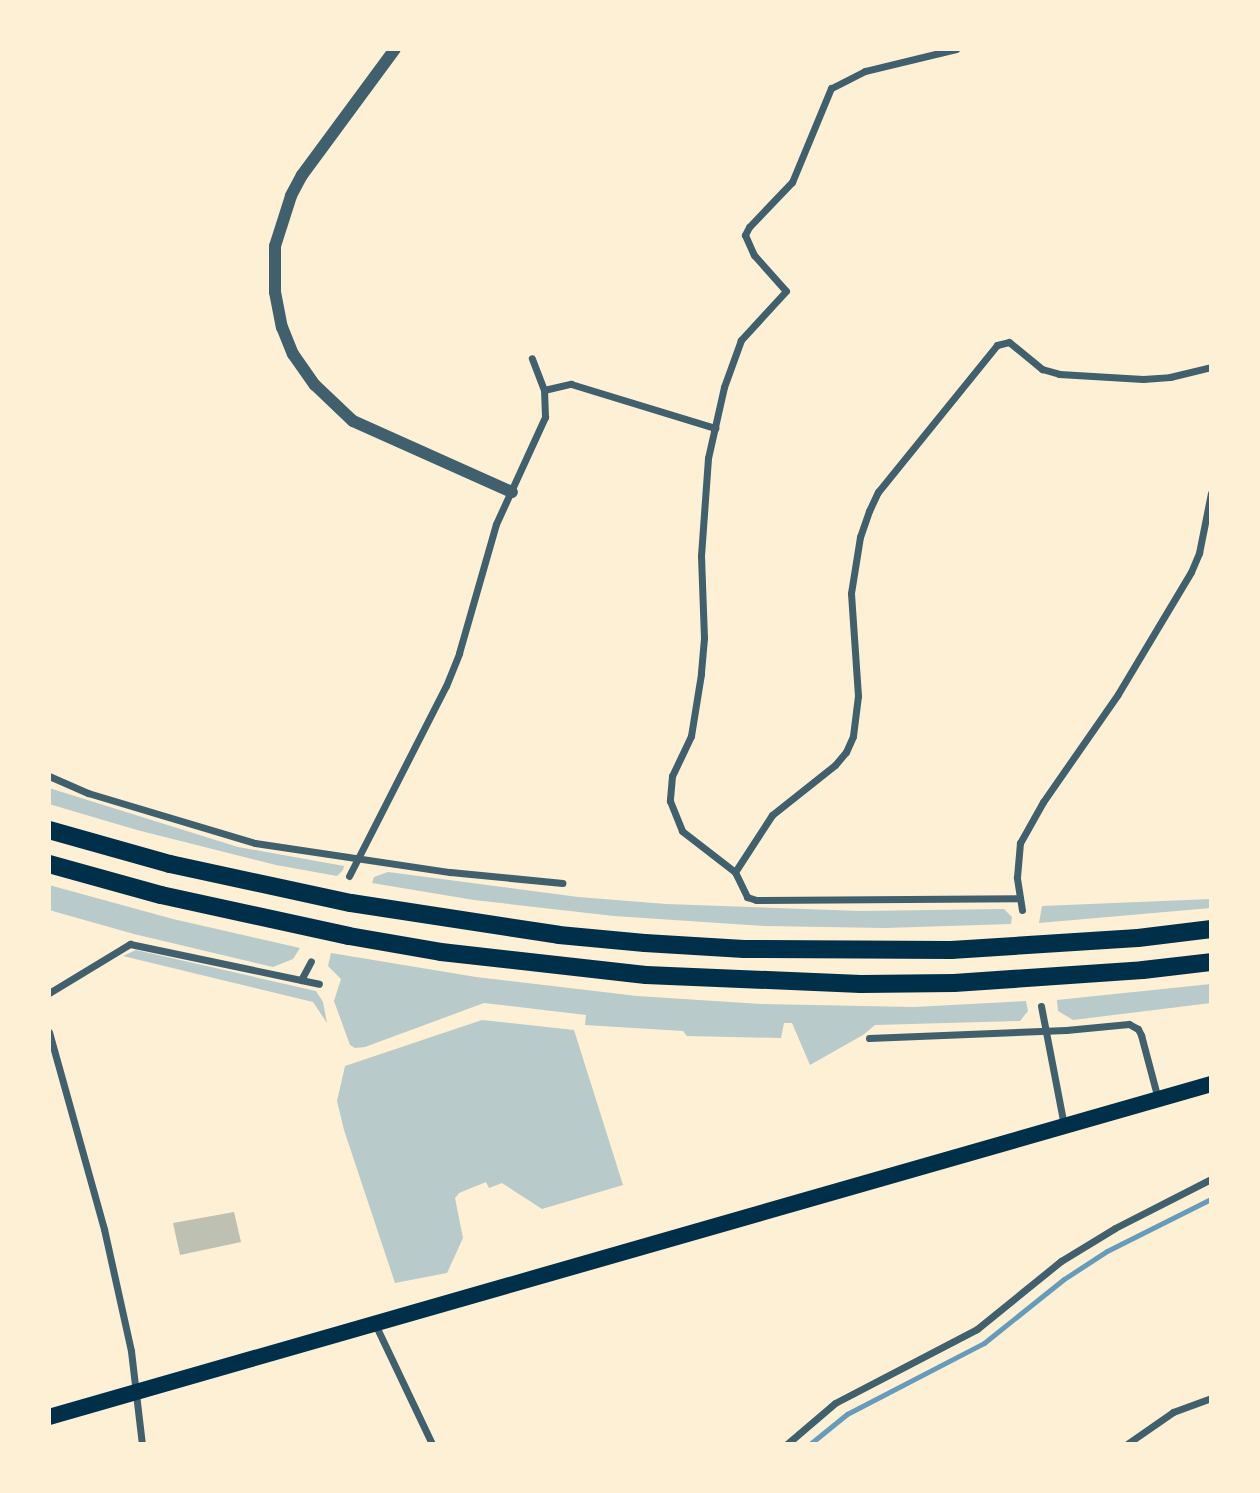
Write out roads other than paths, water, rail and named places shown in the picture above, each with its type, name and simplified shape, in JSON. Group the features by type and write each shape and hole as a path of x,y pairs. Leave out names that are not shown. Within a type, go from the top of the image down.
{"highway":[{"path":"49,830 170,864 339,901 520,929 645,943 744,949 951,950 1086,942 1211,929"},
{"path":"49,864 186,901 349,936 441,952 646,975 823,983 954,983 1143,970 1211,962"}],"main road":[{"path":"49,1418 135,1391 376,1326 1211,1084"}],"street":[{"path":"396,49 302,175 291,196 275,246 275,292 282,327 293,354 314,385 353,421 512,492"},
{"path":"956,49 865,71 831,88 792,182 749,227 746,234 754,255 786,291 741,340 724,387 708,458 702,556 704,638 701,674 691,736 672,776 670,801 682,831 735,872 747,897 756,900 1020,898"},
{"path":"735,872 772,815 835,765 846,751 854,728 858,696 851,593 860,537 869,512 878,492 996,345 1009,342 1042,369 1059,374 1143,380 1211,368"},
{"path":"349,876 446,686 459,653 483,561 545,417 544,390 532,358"},
{"path":"544,390 572,384 715,428"},
{"path":"1021,910 1020,843 1043,802 1118,694 1191,572 1199,553 1211,493"},
{"path":"49,776 88,793 255,843 562,883"},
{"path":"49,993 130,944 319,984"},
{"path":"301,980 311,961"},
{"path":"1041,1006 1064,1125"},
{"path":"869,1038 1134,1025 1141,1035 1158,1098"},
{"path":"49,1032 104,1229 131,1351 142,1444"},
{"path":"787,1444 835,1403 977,1329 1061,1261 1104,1234 1211,1179"},
{"path":"376,1326 432,1444"},
{"path":"1127,1444 1173,1412 1211,1398"}],"waterway":[{"path":"810,1444 847,1414 984,1343 1064,1279 1107,1251 1211,1199"}]}
